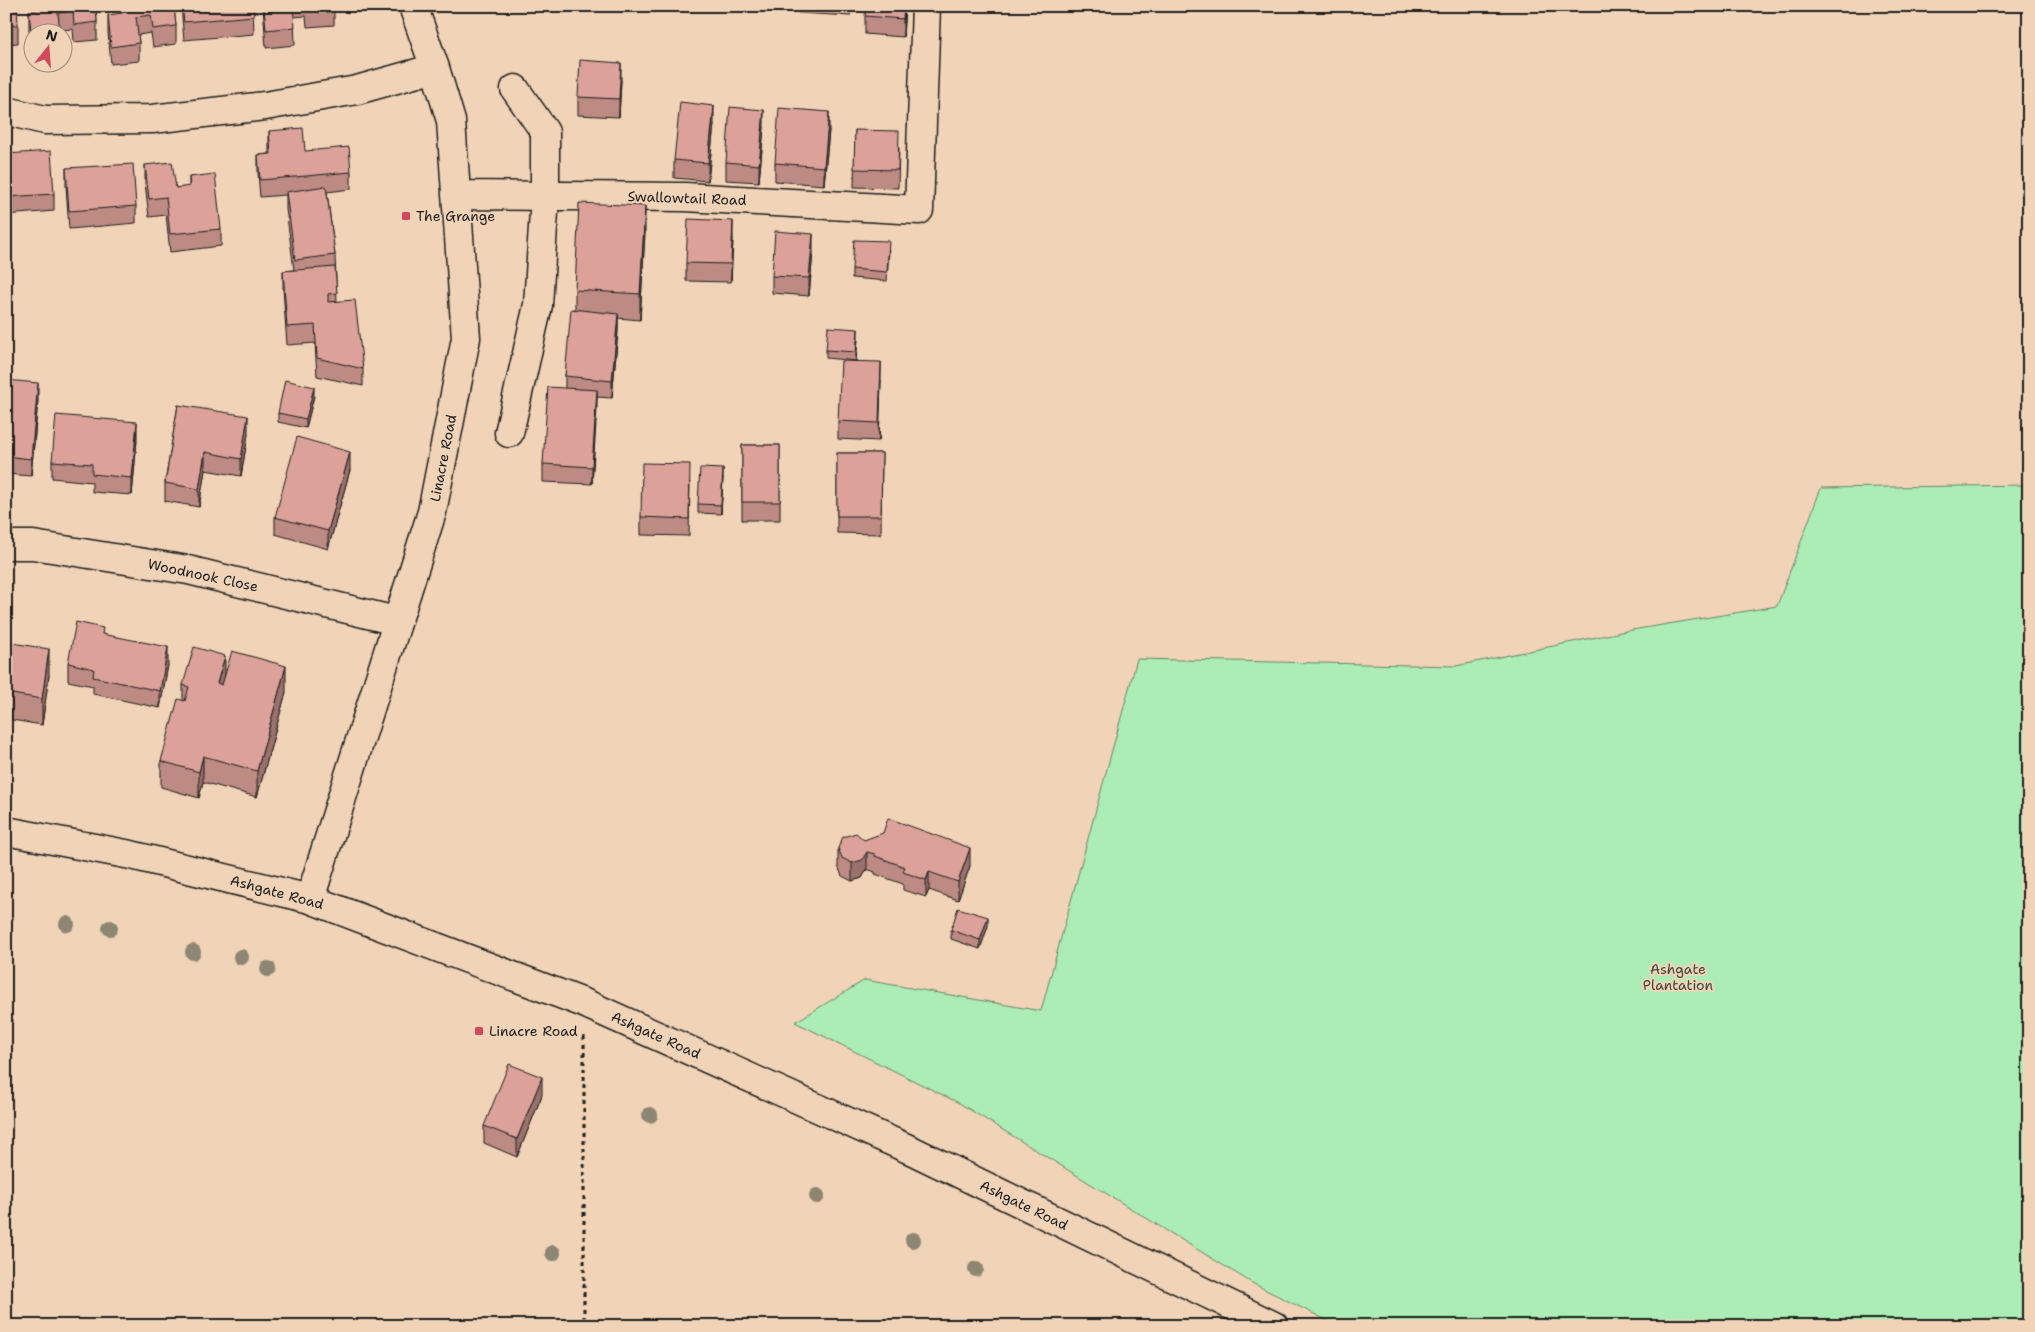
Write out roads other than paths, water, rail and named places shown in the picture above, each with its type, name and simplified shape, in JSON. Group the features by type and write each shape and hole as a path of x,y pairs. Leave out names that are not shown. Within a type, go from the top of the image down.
{"street":[{"name":"Linacre Road","path":"310,899 396,621 432,512 466,338 450,121 435,68 413,6"},
{"name":"Swallowtail Road","path":"456,196 685,197 919,210 926,6"},
{"path":"6,111 45,120 152,119 264,106 357,90 435,68"},
{"path":"509,432 538,305 545,196 545,132 515,89"},
{"name":"Woodnook Close","path":"6,545 33,545 188,570 396,621"},
{"name":"Ashgate Road","path":"6,831 131,855 310,899 584,1003 913,1151 1274,1326"}],"place":[{"name":"The Grange","path":"406,216"},
{"name":"Linacre Road","path":"479,1031"}],"park label":[{"name":"Ashgate Plantation","path":"1678,978"}]}
